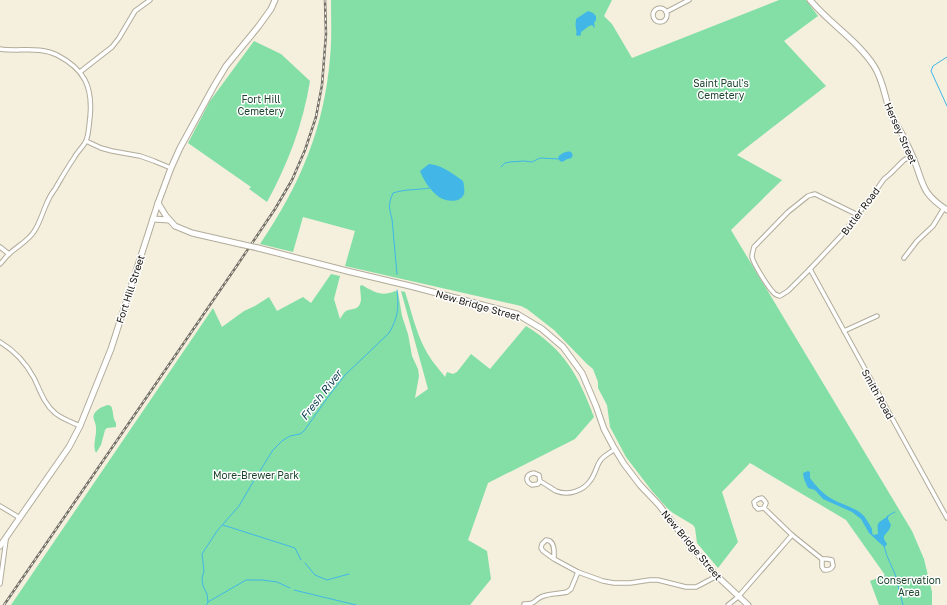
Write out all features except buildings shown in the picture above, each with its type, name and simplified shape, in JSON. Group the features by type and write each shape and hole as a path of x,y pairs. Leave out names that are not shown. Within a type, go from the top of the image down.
{"street":[{"path":"80,72 112,47 136,11 150,0"},
{"name":"Fort Hill Street","path":"0,584 6,538 69,447 80,426 111,349 158,203 171,168 196,118 226,66 258,27 271,9 275,0"},
{"path":"666,12 689,0"},
{"name":"Hersey Street","path":"810,0 819,11 860,48 874,67 882,84 892,116 913,157 924,190 932,199 945,209"},
{"path":"0,49 38,50 52,53 70,62 80,72 89,90 90,101 89,124 86,141 68,166 51,194 40,222 34,232 0,264"},
{"path":"86,141 101,148 140,156 171,168"},
{"name":"Butler Road","path":"858,215 815,194 811,194 788,212 754,248 752,255 755,265 774,294 780,296 788,291 810,270 841,236 858,215 884,179 904,160 913,157"},
{"name":"New Bridge Street","path":"158,203 169,220 175,226 192,233 258,248 496,308 518,314 528,319 559,343 574,361 582,373 604,429 615,449 640,485 659,505 692,548 717,576 748,605"},
{"path":"904,258 917,241 933,226 945,209"},
{"name":"New Bridge Street","path":"153,219 169,220"},
{"path":"0,246 9,254"},
{"name":"Smith Road","path":"810,270 947,518"},
{"path":"844,331 877,316"},
{"path":"0,342 15,353 27,366 41,394 53,411 60,417 80,426"},
{"path":"540,481 562,492 577,491 582,489 590,481 599,461 615,449"},
{"path":"0,506 20,518"},
{"path":"764,508 792,535 822,560"},
{"path":"728,605 738,597 792,535"},
{"path":"0,546 6,538"},
{"path":"554,559 554,549 552,543 546,540 542,544 541,548 543,552 554,559 578,572 604,581 614,583 630,583 658,580 686,587 696,587 717,576"},
{"path":"524,604 534,603 542,596 567,592 571,589 578,572"}],"green space":[{"path":"331,0 612,0 604,16 612,24 632,58 779,0 806,0 818,16 784,41 826,86 737,155 782,180 731,230 912,531 924,559 932,592 932,605 879,605 870,581 885,575 846,520 750,463 722,492 738,542 718,568 697,543 695,528 693,525 668,509 626,457 610,427 607,405 598,388 598,382 593,369 554,330 527,309 521,306 345,266 355,231 303,217 293,252 260,244 287,200 298,178 308,156 316,132 327,84 330,58"},
{"name":"Fort Hill Cemetery","path":"254,41 281,54 310,81 303,113 294,143 282,173 267,202 249,189 251,187 188,143 210,101"},
{"name":"More-Brewer Park","path":"331,274 340,276 334,299 340,319 346,311 359,306 361,300 360,286 362,285 370,290 382,294 395,291 398,292 402,316 408,334 412,356 418,369 419,376 415,398 428,389 401,291 405,292 416,328 425,349 445,377 447,372 453,374 457,372 471,354 490,369 526,326 551,344 569,365 576,376 588,402 594,417 575,439 488,483 468,540 487,551 491,579 470,605 11,605 213,308 222,327 244,311 269,297 277,311 303,297 311,303"},
{"path":"108,405 112,408 116,427 107,428 105,430 101,445 96,453 94,447 96,430 94,419 95,412 98,409"}],"water":[{"path":"588,11 596,16 594,23 595,28 592,25 589,26 581,32 581,35 578,36 576,35 576,19"},
{"path":"429,164 443,168 463,181 464,194 462,197 452,201 445,200 433,191 425,182 420,171"},
{"path":"808,471 810,472 810,478 826,495 863,515 872,529 873,535 878,534 878,524 888,515 891,525 884,536 887,544 885,547 869,533 861,519 852,512 823,499 815,490 808,488 803,473"}],"waterway":[{"path":"947,57 933,66 931,71 947,106"},
{"path":"562,158 569,155"},
{"path":"501,167 505,163 510,162 532,162 540,158 560,159"},
{"name":"Fresh River","path":"397,274 390,209 391,197 393,193 430,188"},
{"name":"Fresh River","path":"206,605 208,603 202,578 204,571 202,554 217,531 239,506 273,450 282,441 290,436 300,434 304,431 345,375 389,333 397,313 397,290"},
{"path":"888,517 895,512"},
{"path":"223,525 295,548 301,560"},
{"path":"884,546 895,574 903,605"},
{"path":"305,563 315,575 327,580 349,574"},
{"path":"208,602 246,580 277,582 290,588"},
{"path":"294,590 356,605"}],"railway":[{"path":"4,605 236,267 275,209 292,180 305,150 316,117 322,85 326,34 325,0"}],"park label":[{"name":"Saint Paul's Cemetery","path":"721,88"},
{"name":"Conservation Area","path":"909,586"}]}
